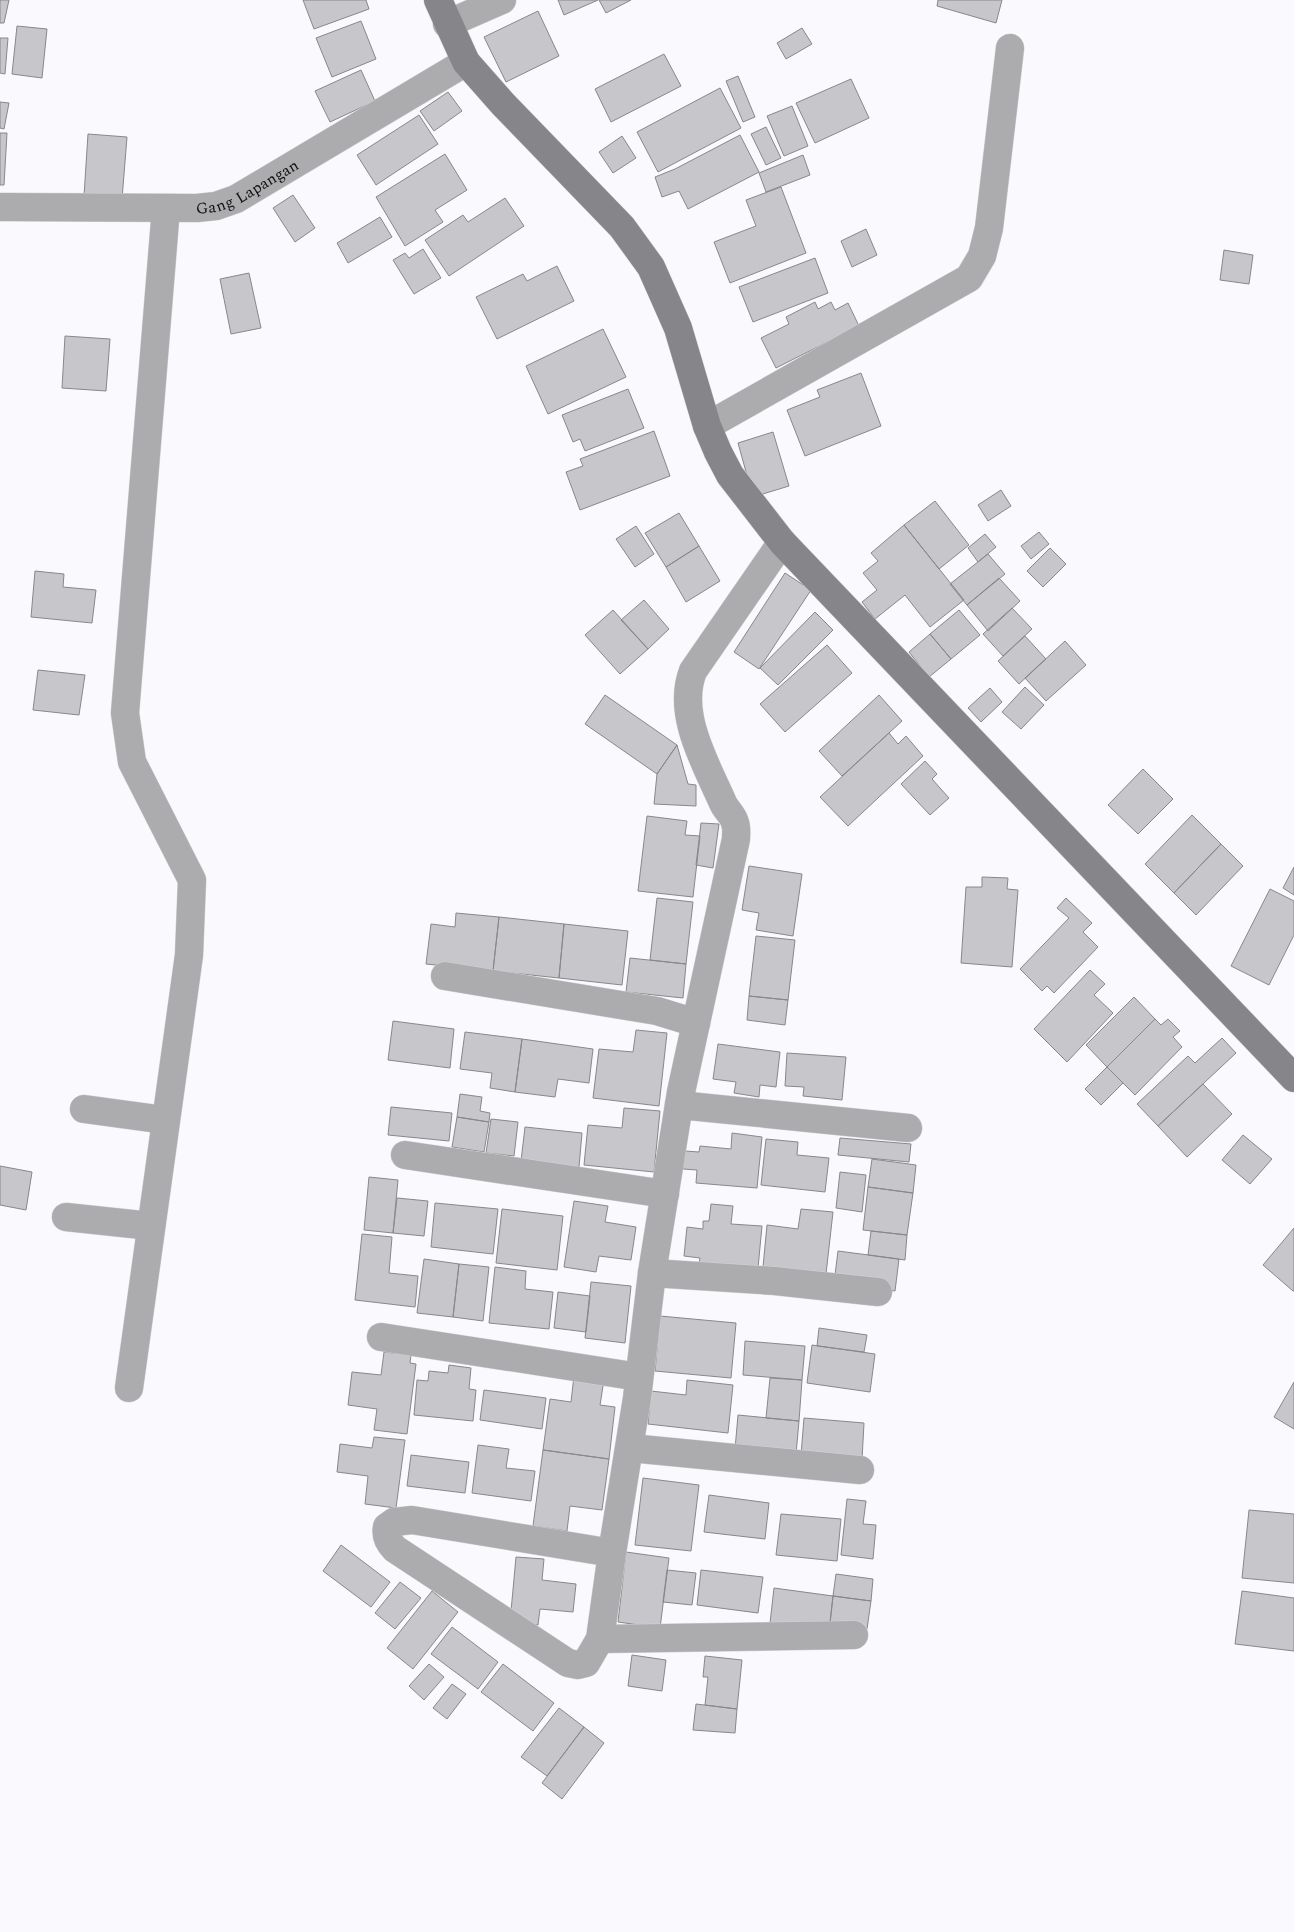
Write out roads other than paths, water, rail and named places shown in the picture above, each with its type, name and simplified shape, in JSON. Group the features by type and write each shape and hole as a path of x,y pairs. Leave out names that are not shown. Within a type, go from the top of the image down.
{"main road":[{"path":"443,12 466,62 503,104 622,227 652,267 678,328 707,426 730,475 782,542 1294,1078"}],"street":[{"path":"443,12 502,0"},
{"path":"707,426 969,278 982,256 989,228 1010,48"},
{"name":"Gang Lapangan","path":"0,208 197,208 216,206 236,199 466,62"},
{"path":"129,1388 189,955 192,880 132,762 125,713 166,208"},
{"path":"612,1553 412,1520 394,1522 387,1527 386,1532 390,1543 395,1549 568,1663 578,1665 586,1663 600,1639 630,1448 652,1273 679,1105 736,838 735,822 725,807 693,729 686,698 688,684 693,671 782,542"},
{"path":"445,976 657,1010 696,1022"},
{"path":"679,1105 908,1128"},
{"path":"84,1109 165,1120"},
{"path":"405,1155 665,1194"},
{"path":"66,1218 151,1226"},
{"path":"652,1273 775,1281 878,1292"},
{"path":"381,1337 639,1377"},
{"path":"630,1448 860,1470"},
{"path":"600,1639 854,1635"}]}
